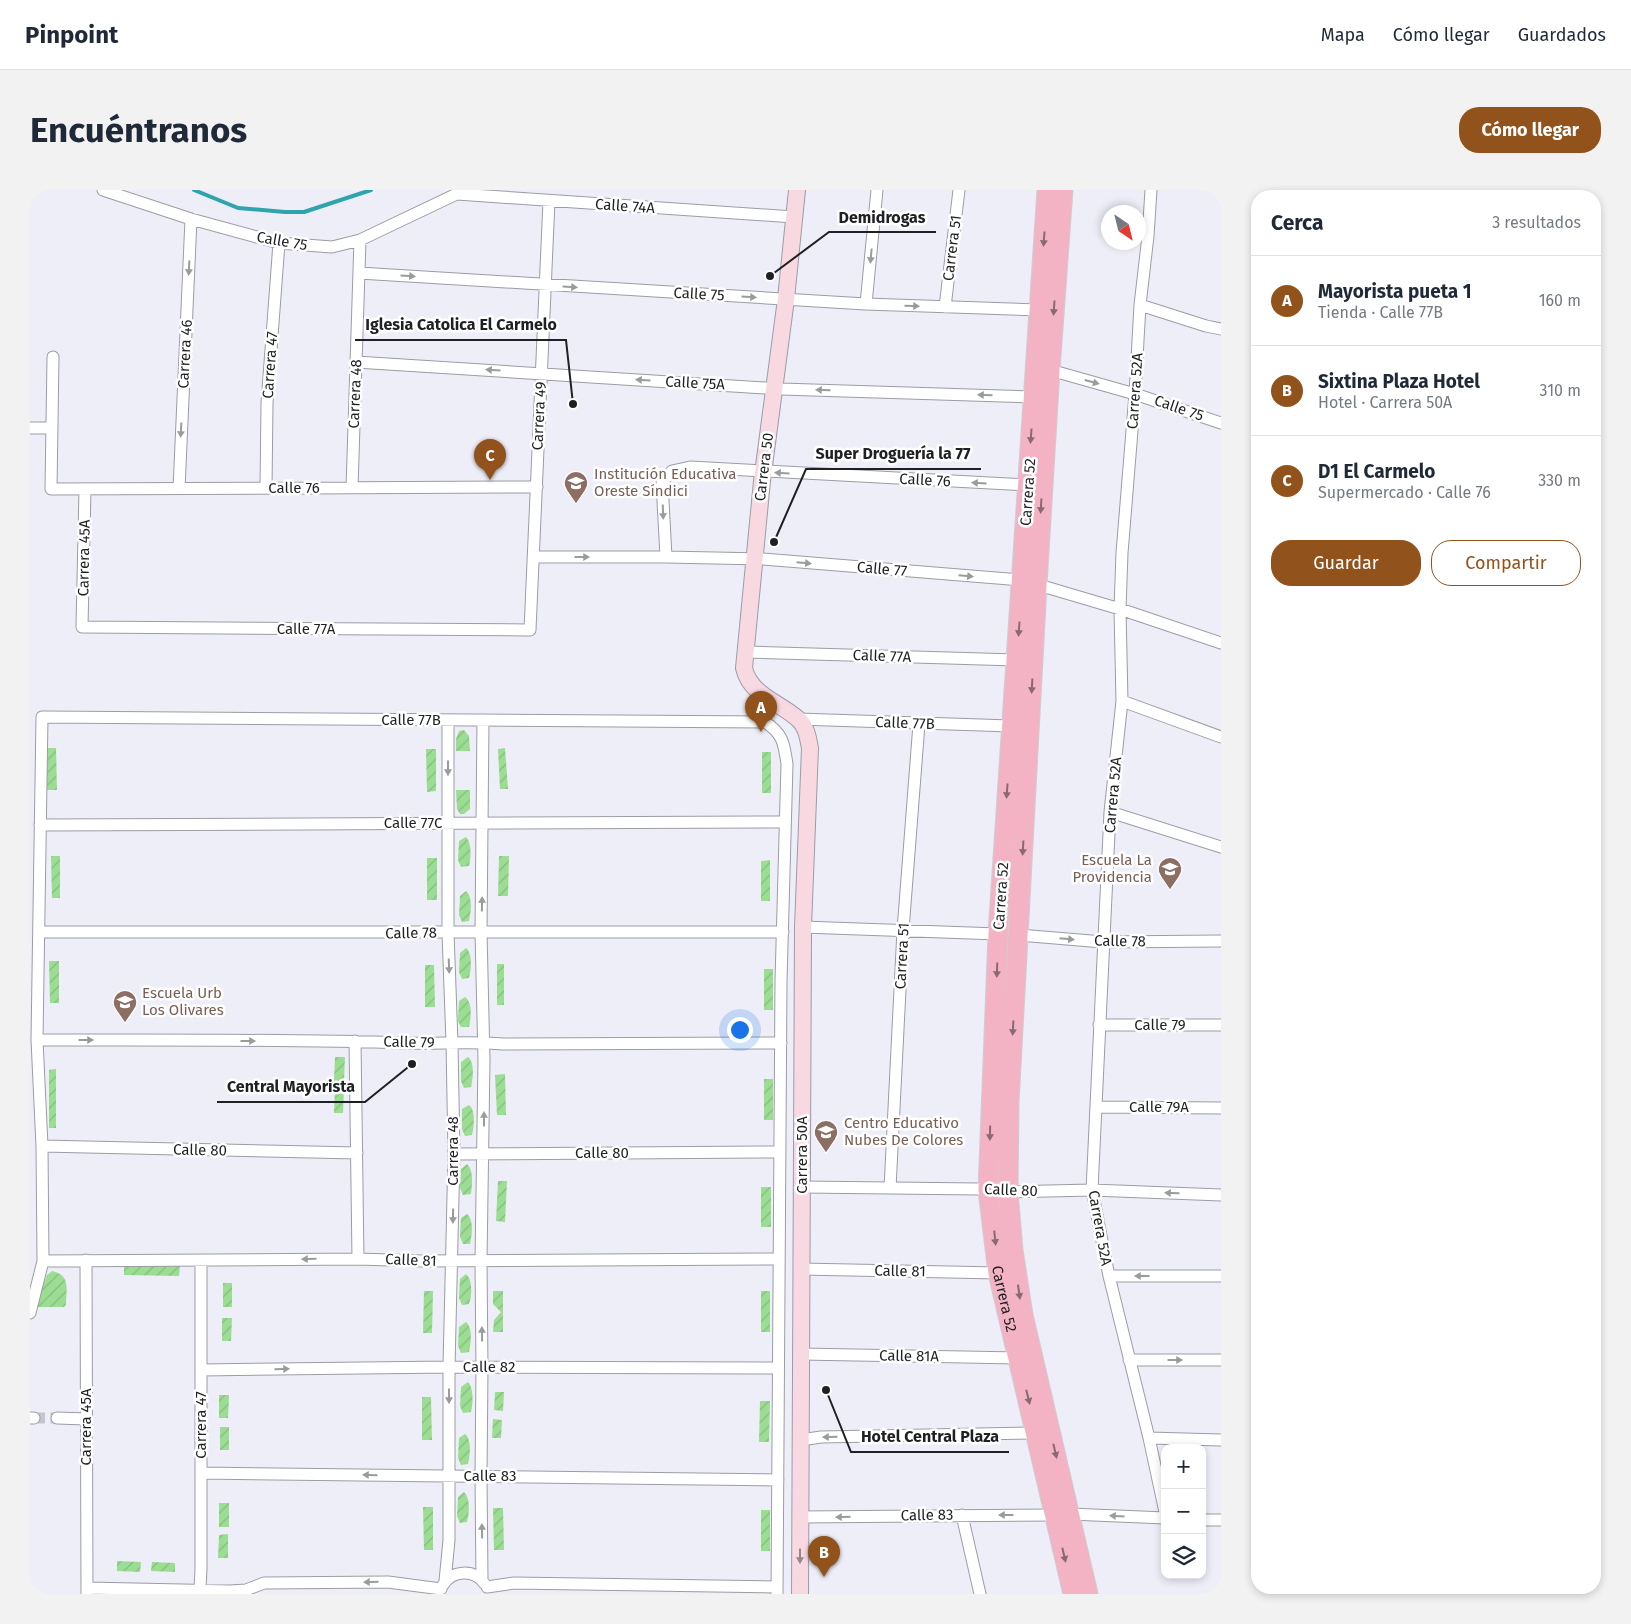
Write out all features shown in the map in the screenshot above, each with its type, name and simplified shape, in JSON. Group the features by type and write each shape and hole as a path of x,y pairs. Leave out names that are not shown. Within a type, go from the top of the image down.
{"main road":[{"name":"Carrera 52","path":"1048,190 1028,485 1029,582 1019,935 1009,1103 1008,1192 1013,1250 1023,1315 1062,1514 1073,1594"},
{"name":"Carrera 52","path":"1063,190 1050,370 1029,582 1016,660 998,934 988,1190 998,1274 1036,1433 1088,1594"}],"street":[{"name":"Calle 75","path":"104,190 191,219 279,243 332,247 360,240 461,192"},
{"name":"Carrera 50","path":"797,190 786,299 764,472 744,668 746,676 753,687 798,719"},
{"path":"866,304 877,190"},
{"name":"Carrera 51","path":"945,307 959,190"},
{"name":"Carrera 52A","path":"1150,190 1148,236 1140,305 1122,553 1120,609 1122,701 1110,812 1092,1190 1109,1276 1161,1494"},
{"name":"Calle 74A","path":"461,192 505,194 549,202 794,217"},
{"name":"Carrera 49","path":"530,630 549,202"},
{"name":"Carrera 46","path":"178,488 191,219"},
{"name":"Carrera 48","path":"352,488 360,240"},
{"name":"Carrera 47","path":"266,488 267,403 279,243"},
{"name":"Calle 75","path":"359,273 866,304 1040,310"},
{"path":"1140,305 1206,326 1221,328"},
{"path":"30,428 52,428 53,357"},
{"name":"Calle 75A","path":"356,362 774,387 1034,397"},
{"name":"Calle 75","path":"1050,370 1135,394 1221,423"},
{"name":"Calle 76","path":"52,428 51,489 536,487"},
{"name":"Calle 76","path":"666,557 662,482 672,471 690,467 1028,485"},
{"name":"Carrera 45A","path":"82,627 85,489"},
{"name":"Calle 77","path":"533,557 666,557 755,560 1029,582 1120,609 1221,643"},
{"name":"Calle 77A","path":"82,627 530,630"},
{"name":"Calle 77A","path":"747,652 1016,660"},
{"path":"1122,701 1221,738"},
{"name":"Calle 77B","path":"40,825 42,717 765,722 777,730 785,745 785,822"},
{"name":"Calle 77B","path":"798,719 1012,726"},
{"name":"Carrera 50A","path":"798,719 807,733 810,748 803,926 800,1594"},
{"name":"Carrera 48","path":"442,1588 448,1540 449,1368 454,1154 448,932 448,720"},
{"name":"Carrera 48","path":"483,720 484,1154 481,1261 481,1476 486,1587"},
{"name":"Carrera 51","path":"890,1188 903,930 919,724"},
{"path":"1110,812 1221,847"},
{"path":"87,1591 200,1589 250,1592 264,1589 388,1582 442,1588 452,1576 459,1573 475,1575 486,1587 514,1583 777,1590 781,1043 785,822"},
{"name":"Calle 77C","path":"40,825 785,822"},
{"path":"30,1313 43,1261 42,1146 37,1040 40,825"},
{"path":"803,926 998,934"},
{"name":"Calle 78","path":"39,932 783,932"},
{"name":"Calle 78","path":"1019,935 1103,942 1221,941"},
{"name":"Calle 79","path":"1099,1025 1221,1025"},
{"name":"Calle 79","path":"37,1040 484,1042 503,1044 781,1043"},
{"path":"355,1041 358,1258"},
{"name":"Calle 79A","path":"1096,1107 1221,1108"},
{"name":"Calle 80","path":"42,1146 357,1153"},
{"name":"Calle 80","path":"454,1154 780,1152"},
{"name":"Calle 80","path":"802,1187 988,1190 1008,1192 1092,1190 1221,1195"},
{"name":"Calle 81","path":"43,1261 358,1258 452,1261 779,1259"},
{"name":"Carrera 45A","path":"86,1260 87,1591"},
{"name":"Carrera 47","path":"200,1589 201,1260"},
{"name":"Calle 81","path":"801,1268 998,1274"},
{"path":"1109,1276 1221,1276"},
{"name":"Calle 81A","path":"801,1354 1018,1358"},
{"path":"1129,1360 1221,1360"},
{"name":"Calle 82","path":"201,1370 778,1368"},
{"path":"57,1418 86,1419"},
{"path":"801,1440 821,1437 1036,1433"},
{"path":"1149,1438 1221,1440"},
{"name":"Calle 83","path":"201,1473 778,1480"},
{"name":"Calle 83","path":"800,1517 1062,1514 1161,1518"},
{"path":"962,1515 980,1594"},
{"path":"1206,1520 1221,1520"}],"green space":[{"path":"464,730 469,736 470,751 456,751 456,739 459,731"},
{"path":"47,748 56,748 57,790 47,790"},
{"path":"505,748 508,789 500,789 498,749"},
{"path":"426,749 436,749 436,791 427,792"},
{"path":"762,752 771,752 771,793 762,793"},
{"path":"456,790 470,790 470,809 464,814 460,814 457,809"},
{"path":"466,837 470,847 470,863 469,866 461,867 458,860 459,841"},
{"path":"51,856 60,856 60,898 52,898"},
{"path":"499,856 509,856 508,896 498,896"},
{"path":"427,858 437,858 437,900 427,900"},
{"path":"770,860 770,901 761,901 761,861"},
{"path":"466,891 471,901 469,921 462,922 459,915 460,896"},
{"path":"466,948 471,958 470,971 469,978 462,979 459,972 460,953"},
{"path":"49,961 59,961 59,1003 50,1003"},
{"path":"497,964 504,964 504,1005 497,1005"},
{"path":"425,965 434,965 435,1007 425,1007"},
{"path":"764,969 773,969 773,1010 764,1010"},
{"path":"465,997 468,1000 471,1011 469,1027 461,1027 458,1021 459,1001"},
{"path":"335,1057 345,1057 344,1081 334,1081"},
{"path":"468,1057 473,1067 471,1087 464,1088 461,1081 461,1062"},
{"path":"56,1069 56,1128 49,1128 49,1070"},
{"path":"505,1074 506,1115 497,1115 495,1075"},
{"path":"764,1079 773,1079 773,1120 764,1120"},
{"path":"335,1089 344,1089 343,1113 334,1113"},
{"path":"469,1105 474,1114 472,1135 465,1136 462,1129 462,1109"},
{"path":"467,1164 472,1174 471,1194 463,1195 460,1188 461,1169"},
{"path":"498,1181 507,1181 505,1222 496,1221"},
{"path":"761,1187 771,1187 771,1227 761,1227"},
{"path":"467,1214 472,1224 470,1244 463,1244 460,1237 461,1218"},
{"path":"124,1266 180,1266 179,1276 124,1275"},
{"path":"52,1271 65,1279 67,1288 66,1305 64,1307 36,1307 47,1275"},
{"path":"466,1274 471,1284 471,1297 469,1304 462,1305 459,1298 460,1279"},
{"path":"223,1283 232,1283 232,1307 223,1307"},
{"path":"424,1291 433,1291 432,1333 423,1333"},
{"path":"493,1291 503,1291 503,1332 493,1332 494,1320 501,1312 493,1304"},
{"path":"761,1291 770,1291 770,1332 761,1332"},
{"path":"222,1318 232,1318 231,1341 222,1341"},
{"path":"466,1322 471,1332 470,1348 469,1352 461,1353 458,1346 459,1327"},
{"path":"468,1382 472,1392 472,1408 471,1412 463,1413 460,1406 461,1387"},
{"path":"495,1392 504,1392 503,1411 494,1410"},
{"path":"219,1395 229,1395 228,1418 219,1418"},
{"path":"422,1397 431,1397 432,1440 422,1440"},
{"path":"760,1401 770,1401 769,1442 759,1442"},
{"path":"493,1419 502,1420 501,1438 492,1438"},
{"path":"220,1427 229,1427 229,1450 220,1450"},
{"path":"465,1434 470,1444 468,1464 461,1465 458,1458 459,1438"},
{"path":"464,1492 469,1502 468,1515 467,1522 460,1523 457,1516 458,1497"},
{"path":"219,1503 229,1503 229,1527 219,1527"},
{"path":"423,1507 433,1507 433,1550 424,1550"},
{"path":"493,1508 503,1508 504,1550 494,1550"},
{"path":"761,1510 770,1510 770,1551 761,1551"},
{"path":"228,1534 228,1558 218,1558 219,1535"},
{"path":"117,1561 141,1562 140,1572 117,1571"},
{"path":"152,1562 175,1563 175,1572 151,1571"}],"waterway":[{"path":"194,190 238,208 285,212 304,212 371,190"}],"tunnel":[{"path":"34,1418 57,1418"}],"place":[{"name":"Demidrogas","path":"770,276"},
{"name":"Iglesia Catolica El Carmelo","path":"573,404"},
{"name":"D1 El Carmelo","path":"490,480"},
{"name":"Institución Educativa Oreste Síndici","path":"576,504"},
{"name":"Super Droguería la 77","path":"774,542"},
{"name":"Mayorista pueta 1","path":"761,732"},
{"name":"Escuela La Providencia","path":"1170,890"},
{"name":"Escuela Urb Los Olivares","path":"125,1023"},
{"name":"Central Mayorista","path":"412,1064"},
{"name":"Centro Educativo Nubes De Colores","path":"826,1153"},
{"name":"Hotel Central Plaza","path":"826,1390"},
{"name":"Sixtina Plaza Hotel","path":"824,1577"}]}
